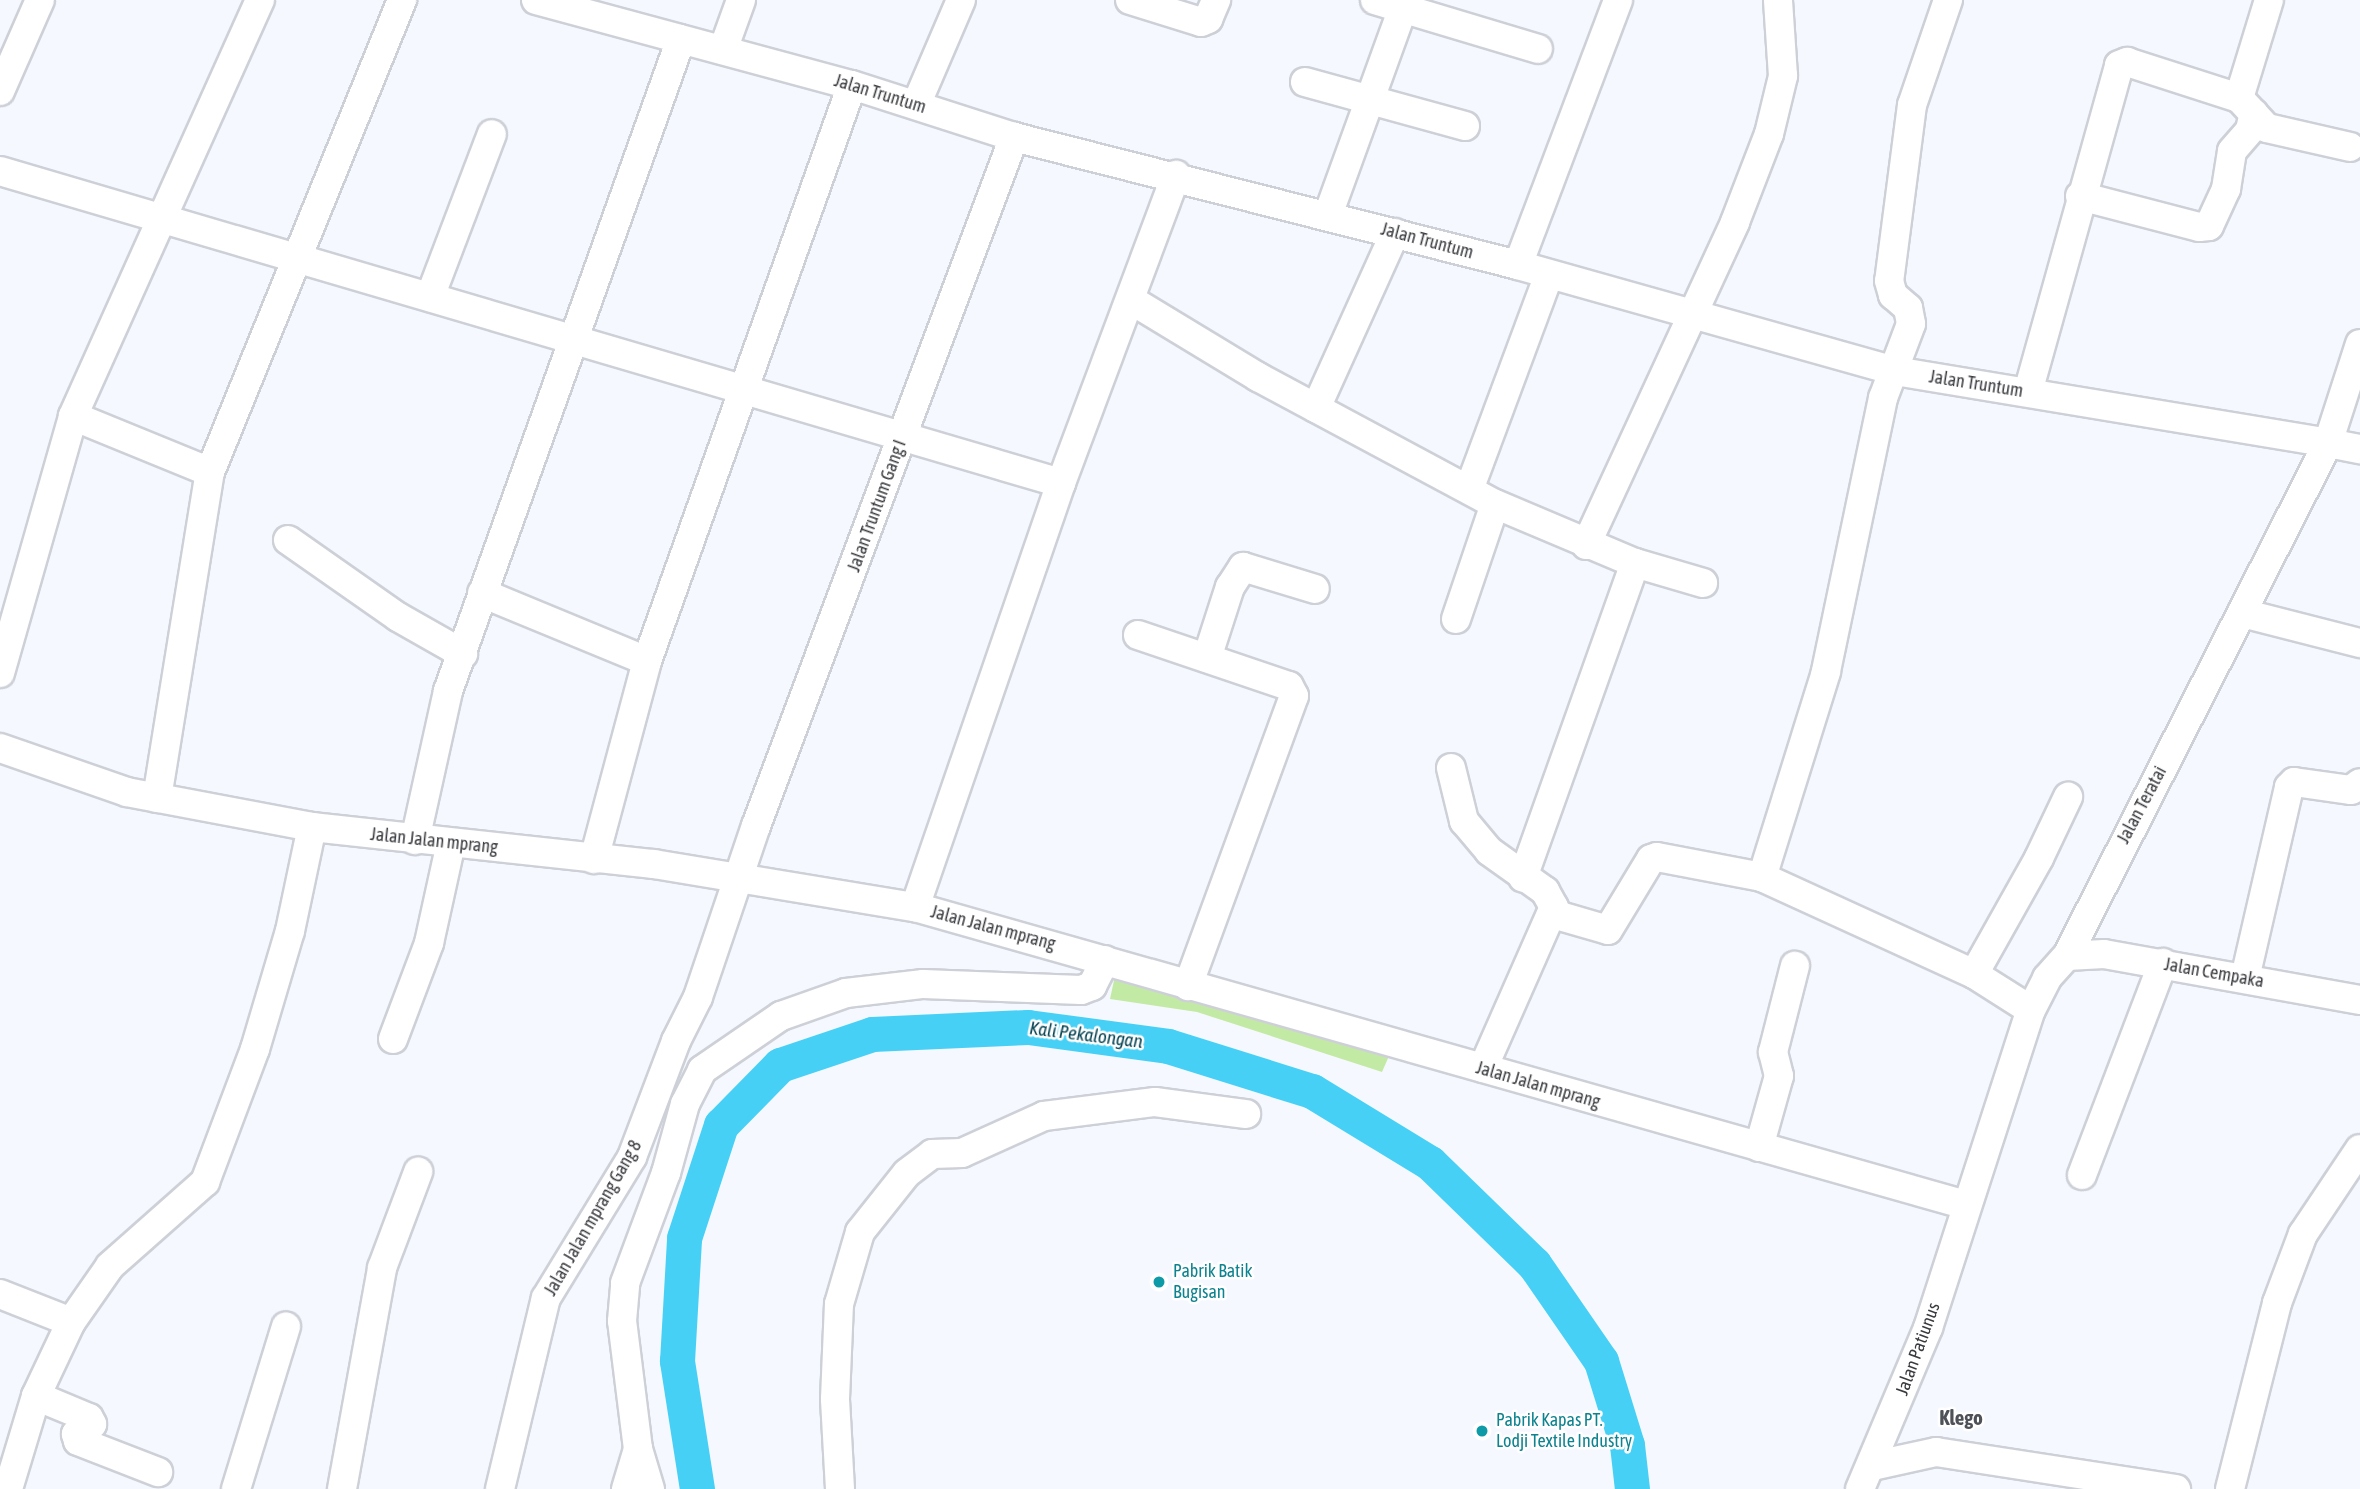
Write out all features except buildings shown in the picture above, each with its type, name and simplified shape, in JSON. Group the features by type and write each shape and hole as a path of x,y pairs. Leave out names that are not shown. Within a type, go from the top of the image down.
{"street":[{"path":"0,91 40,0"},
{"path":"0,673 73,416 260,0"},
{"path":"157,798 210,472 401,0"},
{"name":"Jalan Truntum","path":"536,0 852,85 1014,137 1176,175 1518,265 1544,290 1684,332 1888,386 2028,392 2328,443"},
{"path":"718,49 730,0"},
{"path":"718,49 741,0"},
{"path":"916,105 961,0"},
{"path":"1129,0 1201,22 1208,19 1216,0"},
{"path":"1375,0 1404,4 1538,49"},
{"path":"1518,265 1618,0"},
{"path":"1586,545 1735,222 1773,122 1783,76 1778,0"},
{"path":"1762,877 1826,672 1888,386 1912,315 1893,295 1889,281 1912,105 1948,0"},
{"path":"2080,196 2200,227 2209,226 2226,189 2232,151 2250,130 2247,105 2269,0"},
{"path":"1328,215 1404,4"},
{"path":"415,840 449,691 681,39"},
{"path":"2028,392 2080,196 2119,65 2127,62 2247,105 2267,128 2357,141"},
{"path":"1306,82 1465,125"},
{"path":"594,859 647,661 852,85"},
{"path":"430,297 492,134"},
{"name":"Jalan Truntum Gang I","path":"738,875 1014,137"},
{"path":"0,171 1061,483"},
{"path":"915,906 1061,483 1176,175"},
{"path":"1316,408 1395,233"},
{"path":"1470,487 1544,290"},
{"path":"1131,300 1316,408 1470,487 1495,504 1586,545 1634,563 1703,583"},
{"name":"Jalan Teratai","path":"1966,1205 2031,1010 2047,978 2067,956 2102,880 2328,443 2360,344"},
{"path":"73,416 210,472"},
{"path":"2328,443 2360,449"},
{"path":"1456,619 1495,504"},
{"path":"288,540 398,617 463,654"},
{"path":"1524,878 1634,563"},
{"path":"1207,658 1230,587 1243,567 1315,589"},
{"path":"482,593 647,661"},
{"path":"2242,612 2360,643"},
{"path":"1138,635 1289,687 1294,702 1188,986"},
{"name":"Jalan Jalan mprang","path":"0,748 44,767 157,798 312,827 738,875 915,906 1188,986 1966,1205"},
{"path":"1451,768 1464,821 1489,851 1545,891 1553,914 1483,1068"},
{"path":"2245,978 2289,787 2294,782 2351,790 2360,783"},
{"path":"1973,974 2039,858 2068,797"},
{"path":"8,1489 36,1396 71,1322 110,1266 205,1182 255,1049 290,931 312,827"},
{"path":"393,1040 429,943 451,843"},
{"path":"1553,914 1608,929 1651,859 1657,857 1762,877 1973,974 2031,1010"},
{"name":"Jalan Jalan mprang Gang 8","path":"500,1489 545,1298 632,1157 676,1041 698,997 738,875"},
{"name":"Jalan Cempaka","path":"2067,956 2104,954 2159,979 2245,978 2360,1000"},
{"path":"650,1489 638,1449 622,1321 625,1283 666,1173 685,1104 702,1070 781,1016 846,993 923,984 1081,990 1092,986 1105,960"},
{"path":"1759,1147 1779,1076 1773,1052 1795,966"},
{"path":"2082,1175 2159,979"},
{"path":"840,1489 835,1399 839,1304 860,1232 907,1173 932,1154 962,1153 1044,1116 1156,1102 1247,1114"},
{"path":"2230,1489 2277,1303 2304,1234 2360,1149"},
{"path":"342,1489 382,1268 418,1172"},
{"name":"Jalan Patiunus","path":"1866,1478 1927,1328 1966,1205"},
{"path":"0,1294 71,1322"},
{"path":"236,1489 286,1326"},
{"path":"36,1396 89,1418 92,1424 76,1434 78,1441 158,1472"},
{"path":"1891,1421 1936,1452 2106,1483 2176,1489"},
{"path":"626,1489 638,1449"},
{"path":"1866,1478 1936,1452"}],"green space":[{"path":"1116,971 1389,1056 1382,1072 1197,1012 1110,999"}],"waterway":[{"name":"Kali Pekalongan","path":"697,1489 677,1361 684,1238 721,1125 780,1065 872,1034 1028,1027 1168,1046 1312,1091 1430,1163 1534,1264 1601,1361 1627,1445 1632,1489"}],"place":[{"name":"Pabrik Batik Bugisan","path":"1159,1282"},
{"name":"Pabrik Kapas PT. Lodji Textile Industry","path":"1482,1431"}],"district":[{"name":"Klego","path":"1961,1417"}]}
